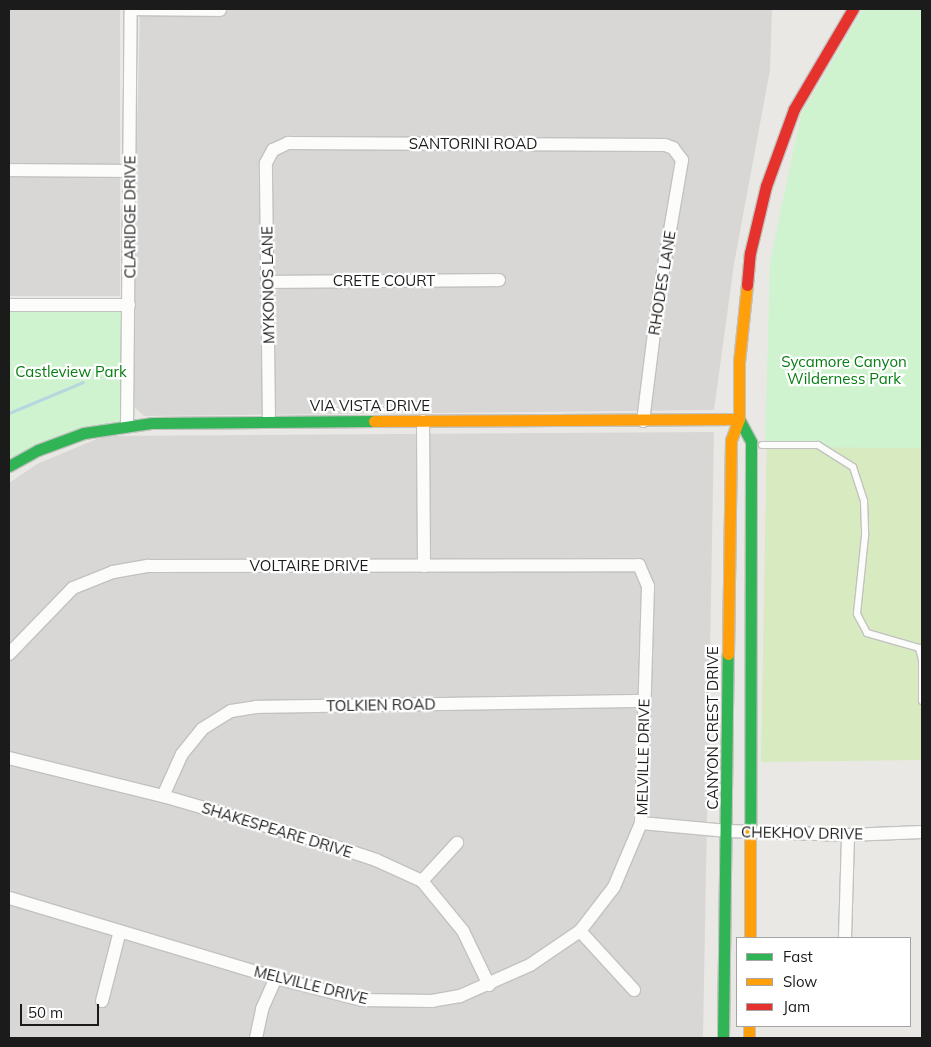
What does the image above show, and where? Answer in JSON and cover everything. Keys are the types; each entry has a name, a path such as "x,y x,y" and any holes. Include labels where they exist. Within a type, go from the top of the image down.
{"main road":[{"name":"CANYON CREST DRIVE","path":"723,1038 728,830 731,440 739,419 739,362 750,253 766,186 794,109 853,9"},
{"name":"CANYON CREST DRIVE","path":"739,419 751,442 750,937"},
{"name":"VIA VISTA DRIVE","path":"9,466 38,450 84,434 127,426 269,422 739,419"}],"street":[{"path":"131,9 220,10"},
{"name":"CLARIDGE DRIVE","path":"127,426 131,9"},
{"name":"SANTORINI ROAD","path":"274,150 288,143 665,145 673,148"},
{"name":"RHODES LANE","path":"643,421 658,301 682,160 673,148"},
{"name":"MYKONOS LANE","path":"269,422 269,282 266,163 274,150"},
{"path":"9,170 130,171"},
{"name":"CRETE COURT","path":"269,282 499,280"},
{"path":"9,305 129,305"},
{"path":"424,421 424,566"},
{"name":"VOLTAIRE DRIVE","path":"9,654 72,588 113,572 148,566 639,564"},
{"name":"MELVILLE DRIVE","path":"9,898 276,978 362,1000 400,1002 460,996 489,985 530,965 580,931 614,887 641,823 648,586 639,564"},
{"name":"TOLKIEN ROAD","path":"163,796 182,754 202,729 231,710 256,707 644,701"},
{"name":"SHAKESPEARE DRIVE","path":"9,758 163,796 333,846 422,881 463,931 489,985"},
{"name":"CHEKHOV DRIVE","path":"641,823 728,830 848,835 922,832"},
{"path":"845,937 848,835"},
{"path":"422,881 457,843"},
{"path":"102,1001 120,931"},
{"path":"580,931 634,990"},
{"path":"256,1038 262,1009 276,978"}],"lane":[{"path":"762,445 818,445 853,467 864,501 865,536 857,614 866,633 919,648 922,660 922,701"}],"shaded area":[{"path":"9,9 120,9 120,296 9,296"},
{"path":"140,9 772,9 770,70 734,264 714,410 144,416 135,408 133,303"},
{"path":"714,432 703,1038 9,1038 9,483 37,464 104,436"}],"green space":[{"path":"863,9 922,9 922,760 761,762 770,262"},
{"name":"Sycamore Canyon Wilderness Park","path":"863,9 922,9 922,448 765,447 770,262 801,114"},
{"name":"Castleview Park","path":"9,303 133,303 135,424 9,465"}],"waterway":[{"path":"9,413 83,382"}],"traffic: fast":[{"path":"739,419 751,442 750,832"},
{"path":"9,466 38,450 84,433 152,423 374,421"},
{"path":"723,1038 728,654"}],"traffic: slow":[{"path":"728,654 731,440 739,419 739,362 747,285"},
{"path":"374,421 739,419"},
{"path":"750,832 750,937"},
{"path":"749,1027 749,1038"}],"traffic: jam":[{"path":"747,285 750,253 766,186 794,109 853,9"}]}
